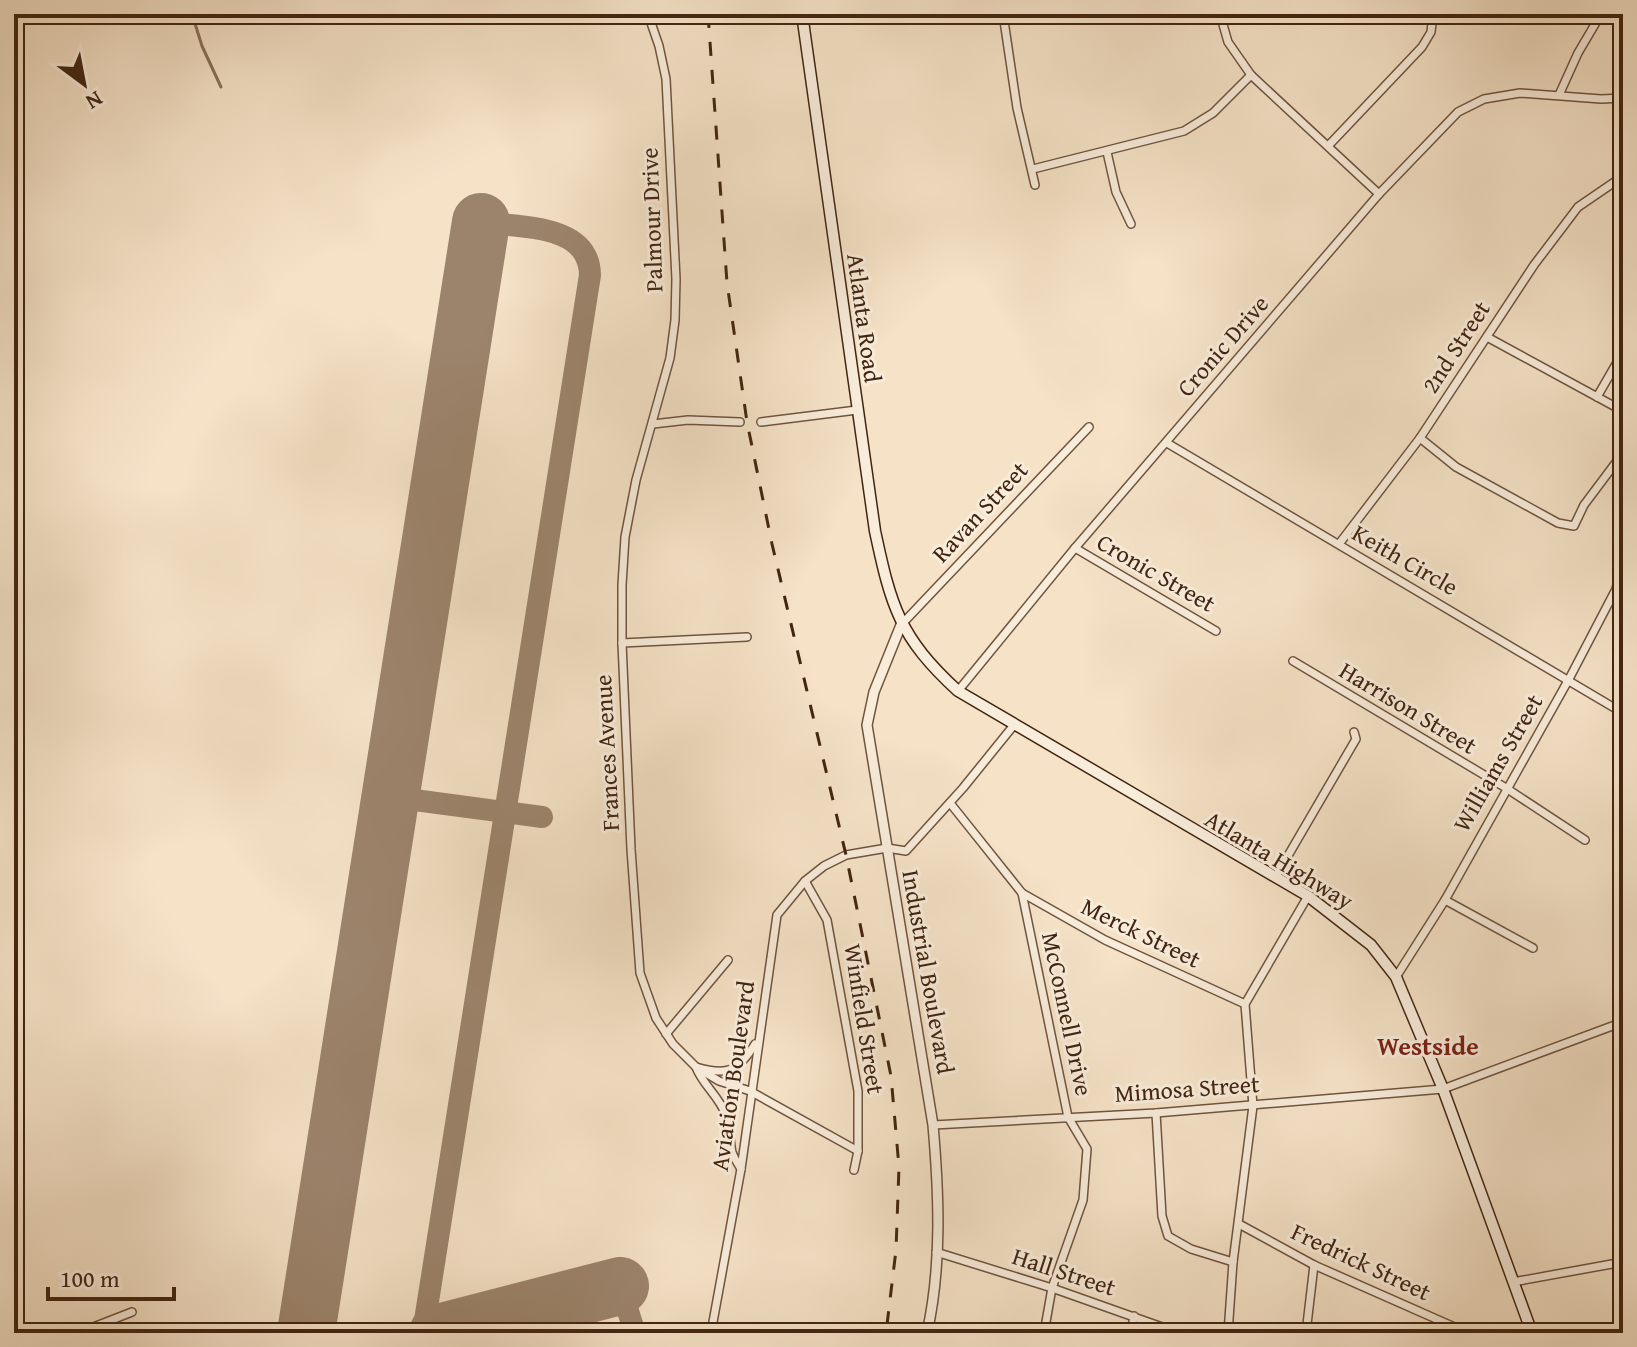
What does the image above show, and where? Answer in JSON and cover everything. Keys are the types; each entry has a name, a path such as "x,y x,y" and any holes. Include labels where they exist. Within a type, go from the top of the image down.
{"main road":[{"name":"Atlanta Road","path":"802,14 875,531 888,592 901,625"},
{"name":"Atlanta Highway","path":"901,625 938,673 958,691 1308,896 1371,945 1396,977 1443,1089 1532,1333"}],"street":[{"name":"Palmour Drive","path":"648,14 666,79 676,279 670,358 653,424"},
{"path":"1003,14 1017,108 1035,185"},
{"path":"1220,14 1228,42 1251,75 1379,194"},
{"path":"1329,145 1422,47 1431,32 1433,14"},
{"path":"1559,95 1578,53 1601,14"},
{"path":"1033,169 1107,152 1192,127 1213,113 1251,75"},
{"name":"Cronic Drive","path":"958,691 1075,548 1379,194 1458,112 1484,99 1520,93 1623,98"},
{"path":"1107,152 1116,192 1131,224"},
{"name":"2nd Street","path":"1339,544 1420,438 1534,265 1578,207 1619,184"},
{"path":"1487,337 1623,411"},
{"path":"1597,397 1623,352"},
{"path":"761,422 857,410"},
{"path":"653,424 688,420 740,422"},
{"name":"Frances Avenue","path":"653,424 636,480 625,537 622,643 638,963 644,990 666,1034 696,1067 719,1081 750,1091 858,1151"},
{"name":"Ravan Street","path":"901,625 1089,427"},
{"path":"1420,438 1456,467 1558,523 1574,526 1584,505 1623,453"},
{"name":"Keith Circle","path":"1167,443 1623,713"},
{"name":"Cronic Street","path":"1075,548 1216,631"},
{"name":"Williams Street","path":"1396,977 1445,900 1619,591 1623,562"},
{"name":"Industrial Boulevard","path":"901,625 874,692 867,725 933,1125 939,1191 927,1333"},
{"path":"622,643 747,637"},
{"name":"Harrison Street","path":"1293,661 1506,788 1585,840"},
{"path":"887,848 906,851 1014,725"},
{"path":"1275,878 1356,739 1354,732"},
{"name":"McConnell Drive","path":"950,803 1022,893 1068,1117 1087,1149 1083,1200 1052,1288 1044,1333"},
{"name":"Aviation Boulevard","path":"711,1333 741,1169 777,915 805,881 824,866 846,855 887,848"},
{"name":"Winfield Street","path":"805,881 827,920 858,1091 858,1151 854,1170"},
{"name":"Merck Street","path":"1022,893 1105,940 1245,1004"},
{"path":"1228,1333 1233,1262 1253,1106 1245,1004 1308,896"},
{"path":"1445,900 1533,948"},
{"path":"666,1034 728,960"},
{"name":"Mimosa Street","path":"933,1125 1156,1113 1443,1089 1623,1022"},
{"path":"696,1067 721,1072 731,1070 742,1064 758,1039"},
{"name":"Frances Avenue","path":"696,1067 699,1076 726,1113 732,1153 741,1169"},
{"path":"1156,1113 1162,1216 1168,1236 1191,1249 1233,1262"},
{"name":"Fredrick Street","path":"1239,1224 1314,1265 1468,1333"},
{"name":"Hall Street","path":"936,1252 1052,1288 1179,1333"},
{"path":"1513,1282 1623,1262"},
{"path":"1306,1333 1314,1265"},
{"path":"78,1333 132,1312"},
{"path":"1131,1333 1134,1316"}],"waterway":[{"path":"192,14 202,46 221,87"}],"taxiway":[{"path":"423,1333 590,275 587,258 578,246 565,237 550,231 481,222"},
{"path":"392,797 542,817"},
{"path":"620,1286 635,1333"}],"runway":[{"path":"306,1333 481,222"},
{"path":"438,1333 620,1286"}],"railway":[{"path":"708,14 727,283 747,422 772,544 846,855 891,1076 899,1167 896,1250 886,1333"}],"district":[{"name":"Westside","path":"1428,1046"}]}
